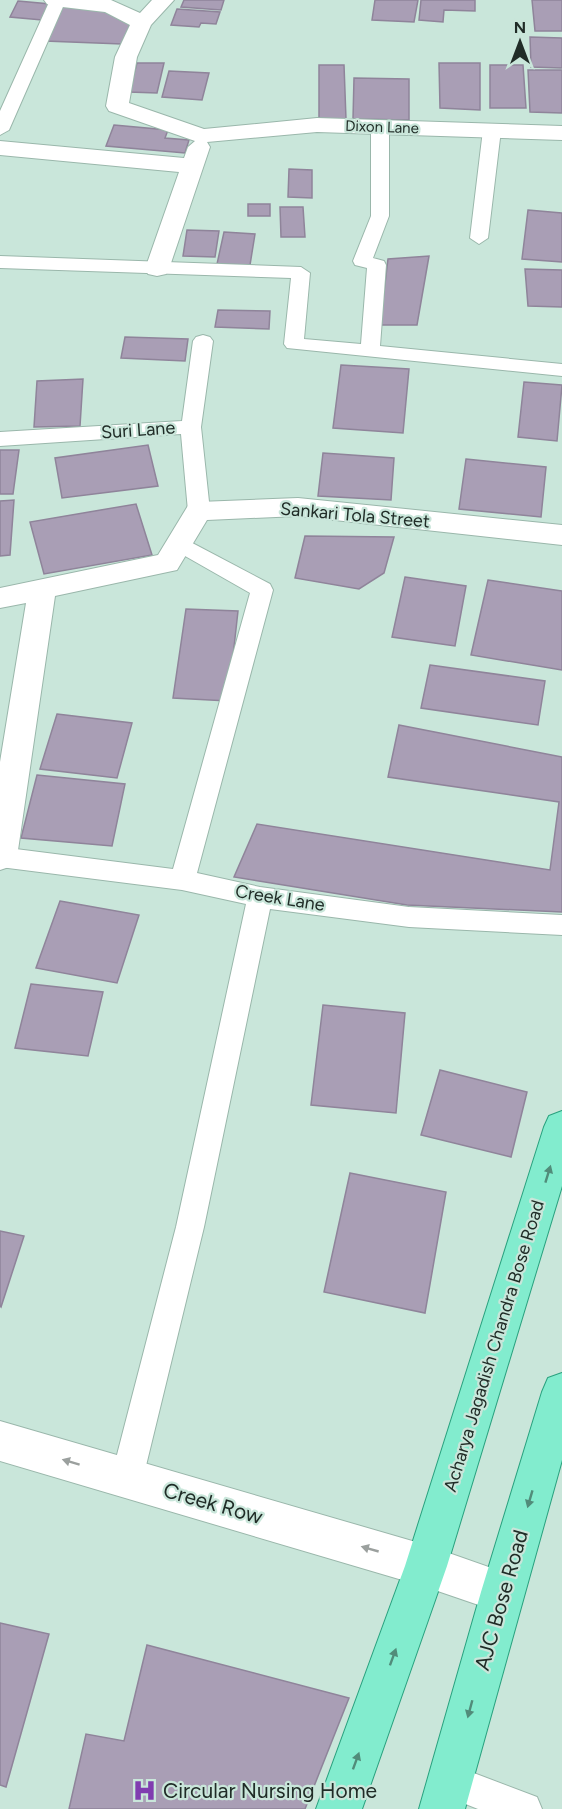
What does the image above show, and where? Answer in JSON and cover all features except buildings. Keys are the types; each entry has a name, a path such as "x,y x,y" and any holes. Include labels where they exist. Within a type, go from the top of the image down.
{"main road":[{"name":"Acharya Jagadish Chandra Bose Road","path":"339,1809 426,1566 562,1127"},
{"name":"AJC Bose Road","path":"446,1795 502,1592 562,1392"}],"street":[{"path":"56,0 110,6 142,23"},
{"path":"157,269 202,136 117,106 126,57 142,23 164,0"},
{"name":"Dixon Lane","path":"202,136 317,125 562,133"},
{"path":"0,148 193,166"},
{"name":"Sankari Tola Street","path":"199,511 298,507 562,535"},
{"path":"0,598 167,563 199,511"},
{"path":"1,857 42,590"},
{"name":"Creek Row","path":"0,1441 426,1566"},
{"path":"426,1566 502,1592"}],"lane":[{"path":"0,130 56,0"},
{"path":"370,351 377,265 362,261 380,216 380,127"},
{"path":"479,238 492,130"},
{"path":"0,262 301,273 294,344 562,370"},
{"path":"191,427 203,341"},
{"name":"Suri Lane","path":"0,439 191,427 199,511"},
{"path":"179,543 262,590 182,880"},
{"name":"Creek Lane","path":"1,857 182,880 260,897 409,917 562,926"},
{"path":"127,1478 190,1227 260,897"},
{"path":"446,1795 525,1809"}],"place":[{"name":"Circular Nursing Home","path":"145,1790"}]}
